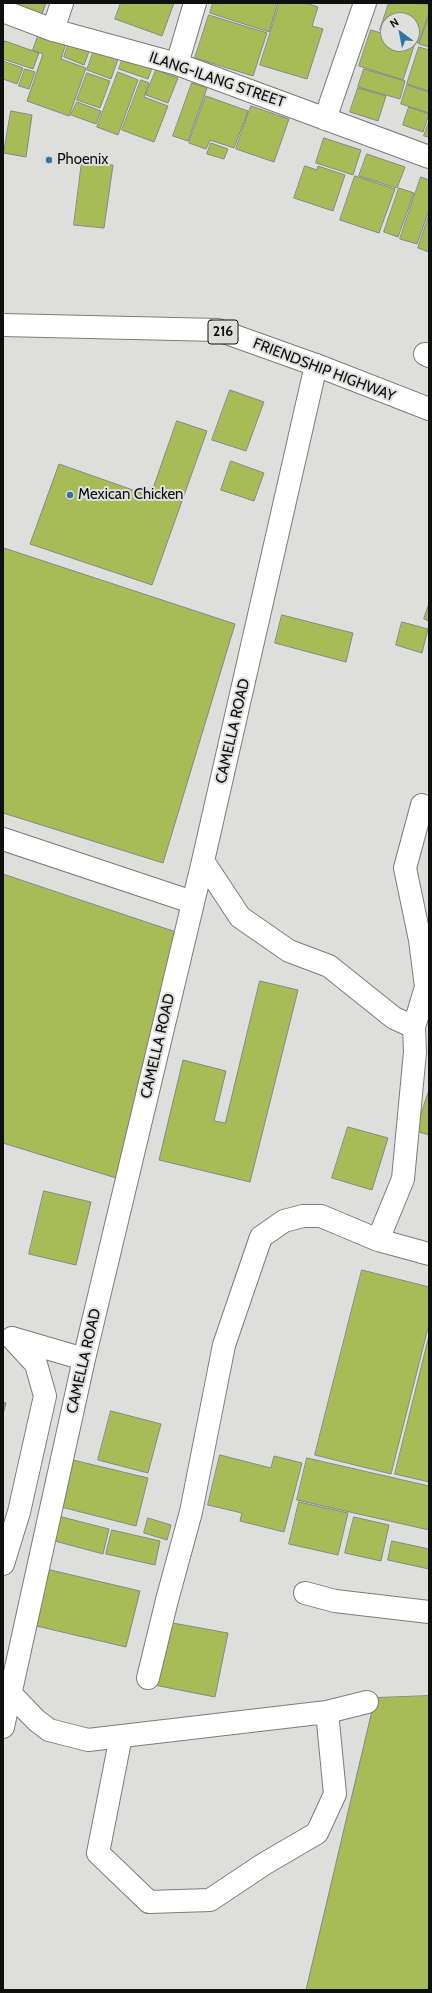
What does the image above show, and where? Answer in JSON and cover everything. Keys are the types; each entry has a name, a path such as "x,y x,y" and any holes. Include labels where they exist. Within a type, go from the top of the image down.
{"street":[{"path":"53,30 62,3"},
{"path":"177,64 195,3"},
{"path":"325,119 365,3"},
{"name":"ILANG-ILANG STREET","path":"3,11 53,30 177,64 429,157"},
{"name":"FRIENDSHIP HIGHWAY","path":"3,325 218,330 316,365 429,410"},
{"name":"CAMELLA ROAD","path":"3,1727 84,1359 203,861 316,365"},
{"path":"378,1240 403,1179 415,1052 414,1027 426,987 420,940 405,868 422,805"},
{"path":"3,839 192,902"},
{"path":"203,861 240,917 289,950 329,966 394,1018 414,1027"},
{"path":"148,1678 191,1512 224,1345 253,1263 260,1237 284,1222 304,1216 321,1216 378,1240 429,1254"},
{"path":"8,1336 84,1359"},
{"path":"3,1564 19,1512 45,1396 36,1364 8,1336"},
{"path":"305,1593 335,1602 429,1612"},
{"path":"11,1694 36,1720 49,1730 88,1740 327,1712 367,1702"},
{"path":"121,1736 98,1853 149,1902 210,1900 264,1864 317,1833 335,1794 327,1712"}],"building":[{"path":"3,3 46,3 39,22"},
{"path":"121,3 174,3 162,36 115,19"},
{"path":"213,3 278,3 269,32 210,13"},
{"path":"280,3 306,3 318,7 312,26 323,29 307,79 260,65"},
{"path":"389,3 429,4 429,12 420,40 420,12 386,12"},
{"path":"209,15 267,33 253,76 195,58"},
{"path":"429,16 429,47 420,44"},
{"path":"371,30 380,33 380,52 412,52 403,80 359,66"},
{"path":"40,31 67,40 61,59 86,68 69,116 27,101 43,54 33,50"},
{"path":"5,41 39,53 33,69 3,59 3,47"},
{"path":"69,42 90,49 84,65 64,57"},
{"path":"420,47 429,50 429,91 407,84 417,52 420,52"},
{"path":"94,50 118,59 111,79 87,70"},
{"path":"124,55 153,65 148,79 119,69"},
{"path":"3,61 23,68 17,84 3,79"},
{"path":"25,69 35,72 29,89 19,86"},
{"path":"364,69 405,81 400,99 358,87"},
{"path":"156,70 178,78 168,103 146,95"},
{"path":"118,72 138,80 118,135 97,127"},
{"path":"87,73 110,81 100,108 77,100"},
{"path":"141,80 149,83 144,97 168,106 154,142 122,130"},
{"path":"192,83 207,88 188,141 173,136"},
{"path":"407,85 429,92 429,113 401,104"},
{"path":"358,88 386,96 378,121 350,112"},
{"path":"206,96 248,111 234,148 210,140 206,149 189,143"},
{"path":"77,102 101,111 96,124 71,115"},
{"path":"251,106 289,119 274,162 236,149"},
{"path":"409,107 429,114 423,132 403,125"},
{"path":"11,111 32,115 26,157 4,153"},
{"path":"429,121 429,137 424,136"},
{"path":"324,138 361,150 353,175 316,163"},
{"path":"211,143 228,149 224,159 207,154"},
{"path":"367,154 405,167 397,188 359,176"},
{"path":"82,161 113,165 104,228 74,225"},
{"path":"305,166 317,170 318,166 345,175 333,211 294,198"},
{"path":"355,176 395,189 379,233 340,220"},
{"path":"421,177 429,180 429,210 417,244 400,239"},
{"path":"399,188 414,193 398,237 384,232"},
{"path":"429,215 429,252 418,248"},
{"path":"230,390 264,402 246,451 212,440"},
{"path":"177,421 207,431 152,585 30,544 59,464 150,496"},
{"path":"231,461 264,473 254,501 221,490"},
{"path":"4,548 235,624 163,863 3,813"},
{"path":"429,604 429,621 424,619"},
{"path":"282,615 353,633 346,662 275,643"},
{"path":"402,622 428,629 422,653 396,645"},
{"path":"3,874 176,932 116,1178 3,1143"},
{"path":"260,981 298,990 250,1182 159,1160 183,1060 226,1071 214,1121 225,1123"},
{"path":"429,1090 429,1135 416,1131"},
{"path":"348,1127 388,1138 372,1190 332,1178"},
{"path":"44,1191 91,1202 76,1265 29,1254"},
{"path":"362,1270 429,1287 429,1324 391,1474 315,1455"},
{"path":"429,1336 429,1482 395,1474"},
{"path":"3,1402 6,1403 3,1414"},
{"path":"111,1411 161,1424 148,1473 98,1460"},
{"path":"220,1455 271,1468 274,1456 302,1463 284,1532 240,1521 242,1513 208,1505"},
{"path":"307,1458 429,1486 429,1530 297,1500"},
{"path":"73,1460 148,1478 136,1526 61,1507"},
{"path":"299,1502 348,1513 338,1555 289,1544"},
{"path":"58,1516 109,1529 103,1554 51,1540"},
{"path":"354,1517 389,1525 381,1561 345,1553"},
{"path":"148,1518 171,1525 167,1540 144,1533"},
{"path":"112,1530 160,1541 155,1565 106,1554"},
{"path":"392,1541 429,1549 429,1569 388,1560"},
{"path":"42,1568 140,1591 126,1647 28,1624"},
{"path":"167,1622 228,1633 215,1697 154,1685"},
{"path":"429,1696 429,1990 306,1990 375,1698"}],"place":[{"name":"Phoenix","path":"49,160"},
{"name":"Mexican Chicken","path":"70,495"}]}
